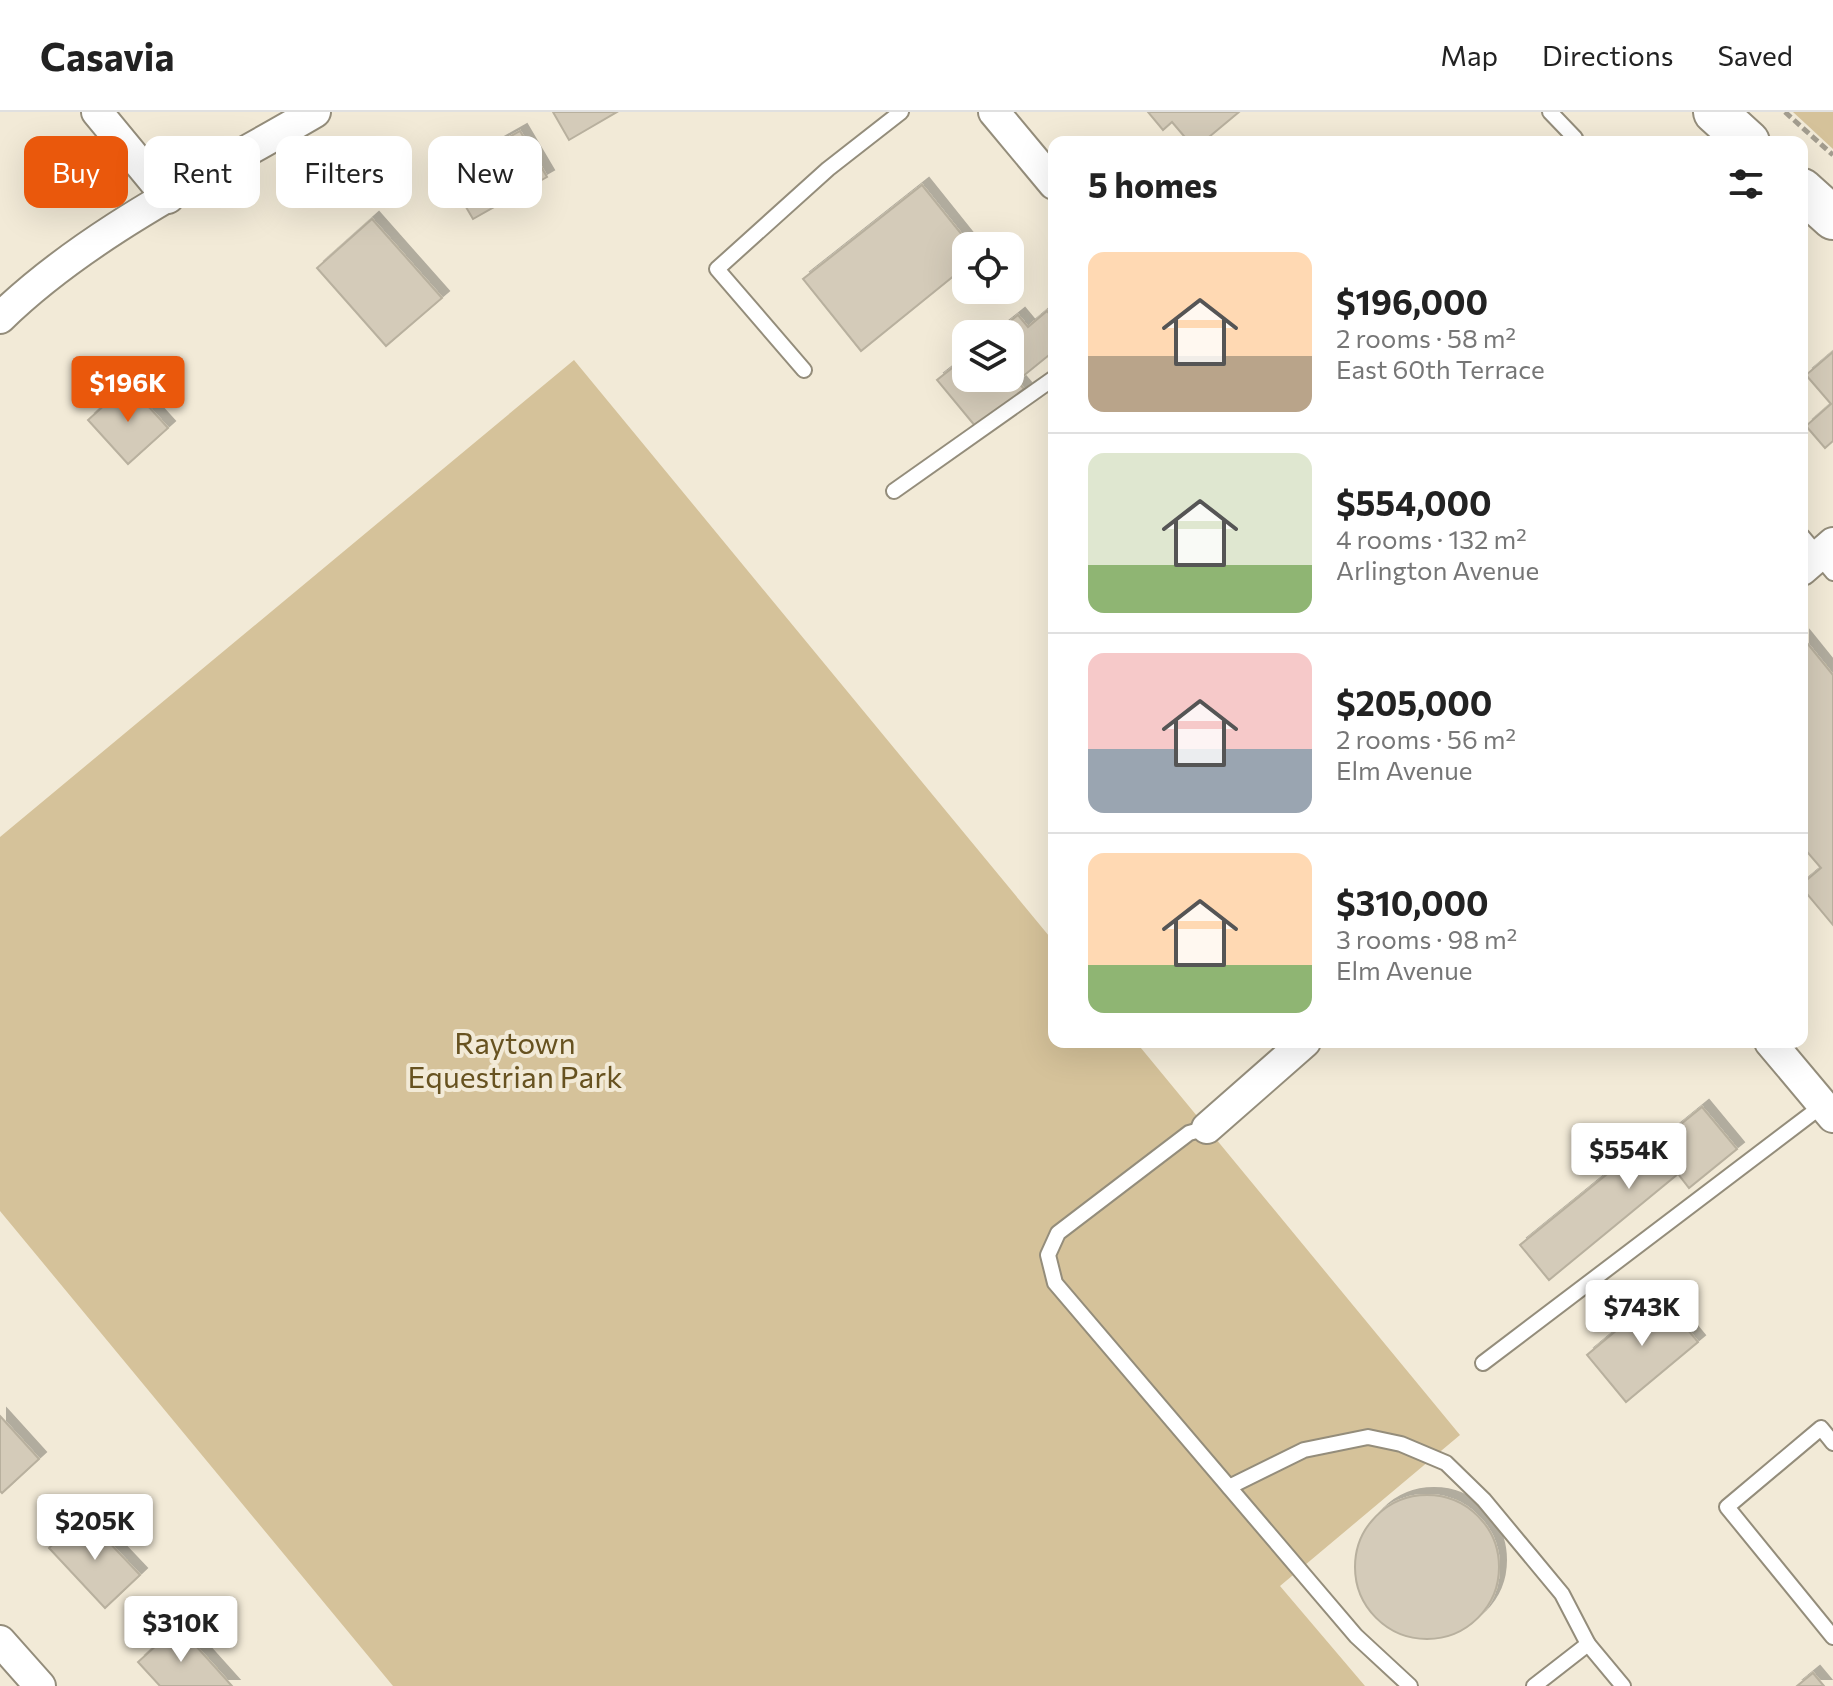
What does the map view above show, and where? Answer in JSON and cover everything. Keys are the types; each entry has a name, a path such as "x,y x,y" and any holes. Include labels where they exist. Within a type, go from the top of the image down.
{"main road":[{"path":"1715,112 1741,136"},
{"path":"1808,195 1833,218"}],"street":[{"path":"97,112 144,169"},
{"path":"260,144 315,112"},
{"path":"994,112 1048,177"},
{"path":"0,318 21,297 94,243 152,208"},
{"path":"1207,1128 1298,1048"},
{"path":"1775,1048 1828,1111"},
{"path":"0,1641 40,1686"}],"lane":[{"path":"804,370 717,269 828,169 901,112"},
{"path":"1550,112 1573,136"},
{"path":"894,491 1048,382"},
{"path":"1483,1363 1828,1111"},
{"path":"1207,1128 1189,1133 1058,1233 1048,1255 1055,1283 1356,1636 1410,1686"},
{"path":"1833,1443 1821,1428 1727,1507 1833,1637"},
{"path":"1229,1487 1304,1450 1368,1437 1401,1444 1446,1463 1484,1500 1562,1594 1588,1644 1623,1686"},
{"path":"1534,1686 1588,1644"}],"path":[{"path":"1785,112 1833,155"}],"green space":[{"path":"1793,112 1833,112 1833,149"},
{"name":"Raytown Equestrian Park","path":"574,360 1048,935 1048,1048 1141,1048 1460,1435 1280,1586 1365,1686 393,1686 0,1211 0,837"}],"building":[{"path":"553,112 617,112 569,140"},
{"path":"1148,112 1239,112 1210,136 1184,136 1172,122 1163,130"},
{"path":"922,185 960,232 952,232 952,277 861,351 803,279"},
{"path":"467,208 492,208 473,219"},
{"path":"372,219 442,298 386,346 317,268"},
{"path":"1048,312 1048,356 1024,375 1024,322 1028,327"},
{"path":"1833,352 1833,441 1825,448 1808,424 1831,404 1808,377 1808,373"},
{"path":"952,368 952,392 1020,392 976,427 937,380"},
{"path":"128,384 168,428 128,464 88,420"},
{"path":"1808,644 1833,675 1833,925 1808,895 1808,879 1821,868 1808,853"},
{"path":"1702,1107 1737,1149 1689,1188 1678,1174 1549,1280 1520,1245 1638,1149 1643,1155"},
{"path":"1659,1295 1698,1342 1626,1402 1587,1355"},
{"path":"0,1416 39,1459 2,1493 0,1491"},
{"path":"1427,1495 1454,1501 1478,1516 1493,1540 1499,1567 1493,1594 1478,1618 1454,1633 1427,1639 1400,1633 1376,1618 1361,1594 1355,1567 1361,1540 1376,1516 1400,1501"},
{"path":"84,1516 140,1575 105,1608 49,1548"},
{"path":"178,1626 232,1686 160,1686 138,1662"},
{"path":"1813,1673 1824,1686 1797,1686"}]}
